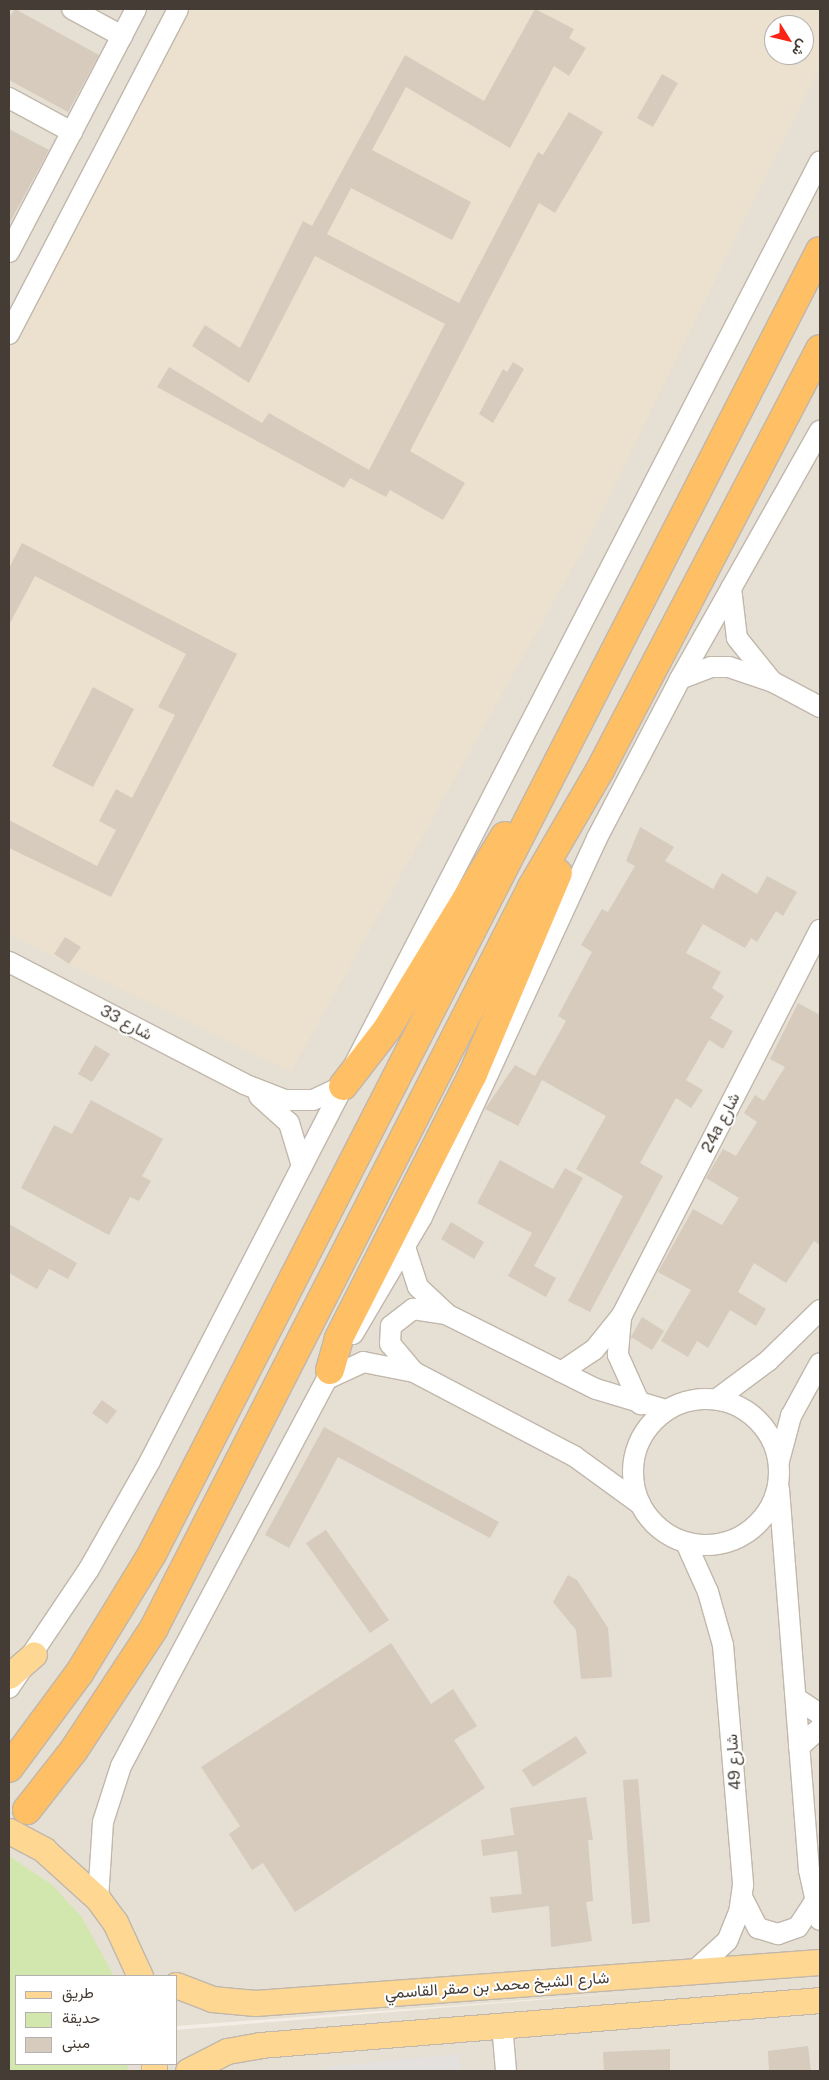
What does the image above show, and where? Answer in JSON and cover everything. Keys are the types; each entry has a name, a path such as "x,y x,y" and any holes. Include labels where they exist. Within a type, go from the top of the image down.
{"highway":[{"path":"9,1768 80,1672 152,1554 320,1222 515,852 567,738 820,251"},
{"path":"27,1810 74,1750 154,1628 532,887 600,770 820,349"},
{"path":"343,1086 387,1028 567,738"},
{"path":"326,1376 339,1338 473,1074 600,770"}],"main road":[{"path":"9,1676 34,1654"},
{"path":"9,1831 44,1850 98,1899 137,1967 157,1975"},
{"name":"شارع الشيخ محمد بن صقر القاسمي","path":"178,1986 212,1998 255,2003 820,1962"},
{"path":"188,2071 244,2047 502,2024 820,2000"}],"street":[{"path":"72,9 122,36"},
{"path":"9,252 15,225 72,132 136,9"},
{"path":"9,334 178,9"},
{"path":"9,98 72,132"},
{"path":"9,1688 34,1654 117,1521 820,161"},
{"path":"98,1899 103,1822 121,1766 326,1376 405,1247 574,885 680,679 820,431"},
{"path":"731,587 737,638 773,682"},
{"path":"680,679 720,666 773,682 820,707"},
{"name":"24a شارع","path":"561,1372 590,1354 622,1315 820,930"},
{"name":"شارع 33","path":"9,962 244,1084 295,1101 313,1100 343,1086"},
{"name":"شارع 33","path":"244,1084 289,1123 302,1166"},
{"path":"405,1247 418,1287 448,1315 561,1372 640,1404 666,1410"},
{"path":"414,1372 390,1344 391,1326 413,1309 448,1315"},
{"path":"717,1399 768,1361 820,1310"},
{"name":"24a شارع","path":"622,1315 618,1355 640,1404"},
{"path":"326,1376 345,1367 363,1362 414,1372 574,1456 640,1504 656,1526 686,1543 724,1542 742,1535 769,1508 791,1416 820,1363"},
{"path":"640,1504 633,1479 634,1459 647,1429 666,1410 691,1400 717,1399 753,1416 767,1431 779,1470 799,1747 817,1911 798,1927 778,1934 758,1928 742,1897"},
{"name":"شارع 49","path":"686,1543 708,1592 726,1663 742,1897 727,1941 694,1971"},
{"path":"796,1698 820,1714"},
{"path":"799,1747 820,1728"},
{"path":"502,2024 506,2071"}],"shaded area":[{"path":"9,9 820,9 820,2071 9,2071 15,2065 178,2065 178,2030 646,1991 178,2026 178,1975 15,1975 9,2042"},
{"path":"165,9 820,9 820,66 586,544 291,1072 9,935 9,323"},
{"path":"460,2054 461,2070 476,2071 319,2071 332,2066"}],"green space":[{"path":"9,1856 51,1884 81,1916 113,1975 15,1975 15,2065 128,2065 127,2071 9,2071"}],"building":[{"path":"15,9 99,55 68,112 9,80 9,17"},
{"path":"535,9 574,29 569,38 586,48 569,76 554,66 510,148 406,87 372,150 471,202 452,240 351,188 327,234 459,303 538,152 543,155 569,112 603,132 555,213 539,203 410,451 465,483 443,520 390,490 386,497 350,478 344,488 157,387 169,367 262,423 269,413 369,470 445,324 315,256 249,383 192,346 205,325 240,348 303,221 312,226 405,55 484,101"},
{"path":"662,74 678,83 653,127 637,118"},
{"path":"9,129 49,150 9,224"},
{"path":"513,362 524,369 493,423 479,414 503,369 507,372"},
{"path":"22,543 237,654 111,897 9,848 9,820 97,866 116,830 99,821 116,789 132,798 175,715 158,707 186,654 35,576 9,625 9,568"},
{"path":"93,687 134,709 93,787 52,766"},
{"path":"640,827 674,847 665,861 713,889 722,873 757,894 767,876 797,892 783,916 776,911 757,942 751,938 745,948 703,924 686,953 721,972 712,988 724,996 710,1018 733,1031 723,1049 709,1040 686,1080 703,1090 691,1108 676,1098 640,1163 663,1176 590,1312 568,1301 623,1196 576,1169 606,1116 542,1080 518,1126 485,1109 515,1065 535,1076 566,1021 558,1016 592,952 581,945 602,909 608,912 635,866 626,861"},
{"path":"65,937 81,947 69,964 54,954"},
{"path":"798,1003 820,1015 820,1245 814,1241 786,1283 754,1263 738,1292 766,1309 756,1326 730,1310 708,1348 697,1341 688,1357 661,1341 691,1290 658,1272 693,1209 722,1225 739,1198 706,1178 723,1149 736,1156 757,1122 744,1113 755,1095 764,1101 785,1067 770,1059"},
{"path":"95,1045 110,1054 92,1082 78,1074"},
{"path":"91,1100 163,1139 142,1176 151,1181 139,1201 130,1197 109,1235 21,1188 54,1125 72,1134"},
{"path":"500,1160 553,1189 565,1168 583,1178 534,1266 556,1278 546,1297 508,1276 532,1233 477,1203"},
{"path":"451,1222 484,1242 474,1259 441,1239"},
{"path":"9,1224 77,1263 68,1279 49,1269 37,1289 9,1273"},
{"path":"642,1317 664,1331 652,1350 631,1337"},
{"path":"102,1400 117,1411 107,1424 92,1413"},
{"path":"324,1427 499,1522 490,1538 338,1457 289,1548 265,1535"},
{"path":"326,1530 389,1620 370,1633 306,1543"},
{"path":"568,1575 577,1580 608,1628 612,1677 581,1679 576,1630 553,1602"},
{"path":"391,1643 431,1704 453,1689 477,1726 454,1740 485,1788 295,1912 263,1863 252,1870 229,1834 240,1826 201,1767"},
{"path":"576,1736 587,1753 533,1787 522,1770"},
{"path":"638,1779 650,1922 632,1924 623,1780"},
{"path":"586,1797 593,1840 588,1840 593,1901 586,1902 592,1941 551,1947 549,1906 492,1913 490,1897 522,1894 517,1851 483,1856 481,1840 514,1835 510,1808"},
{"path":"808,2046 811,2071 769,2071 768,2051"},
{"path":"670,2049 670,2071 604,2071 603,2052"}]}
